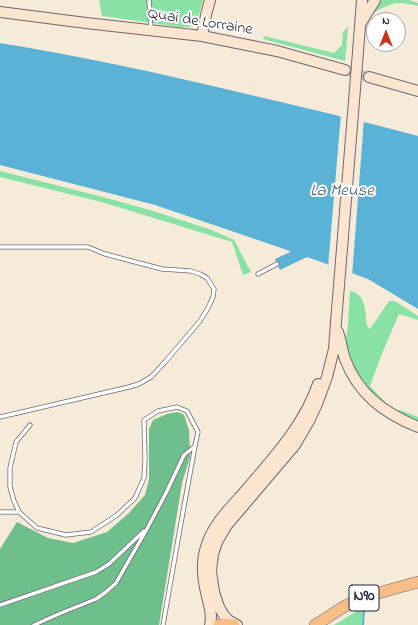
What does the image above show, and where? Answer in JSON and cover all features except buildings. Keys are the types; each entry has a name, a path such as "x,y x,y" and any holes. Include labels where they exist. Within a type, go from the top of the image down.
{"main road":[{"path":"202,36 210,0"},
{"path":"359,0 361,11"},
{"path":"235,625 223,614 214,592 212,570 213,554 217,542 227,525 295,444 309,421 327,377 334,349 362,0"},
{"path":"360,23 375,0"},
{"name":"Quai de Lorraine","path":"0,12 202,36 277,52 345,70"},
{"path":"369,77 418,91"},
{"path":"336,322 345,358 360,388 385,410 418,427"},
{"path":"210,625 212,618 203,573 204,556 212,533 225,514 290,437 306,411 316,388 336,322"},
{"name":"N90","path":"315,625 345,606 362,598 418,582"},
{"path":"219,625 235,625"}],"lane":[{"path":"149,0 151,30"},
{"path":"0,247 88,247 105,254 162,269 191,271 200,274 207,278 214,290 213,297 200,321 165,362 150,377 140,384 0,418"},
{"path":"258,274 277,264"},
{"path":"30,425 16,442 10,468 10,488 14,501 19,512 38,528 66,535 91,532 117,515 136,498 144,478 144,420 158,411 177,407 187,411 198,432 178,534 163,625"},
{"path":"34,625 96,599 116,583 148,527 184,455 195,446"},
{"path":"0,512 19,512"},
{"path":"0,605 96,572 109,564 148,527"}],"green space":[{"path":"99,0 203,0 198,18 190,27 180,27 102,16"},
{"path":"379,0 409,0 418,3 418,6 405,3 396,3 375,12 373,11"},
{"path":"348,27 345,61 263,39 264,36 334,53 342,45 343,32"},
{"path":"0,171 150,210 212,230 234,240 251,272 243,275 232,242 105,203 0,177"},
{"path":"350,291 360,296 364,305 367,326 370,329 389,301 395,301 418,316 418,320 399,314 383,351 370,386 385,402 384,405 365,386 351,362 345,344 348,325"},
{"path":"396,410 400,410 418,417 418,423 394,413"},
{"path":"178,412 184,415 189,430 190,457 182,483 159,625 0,625 0,549 17,522 48,538 73,543 107,532 129,513 145,495 149,479 149,429 153,420 167,414"},
{"path":"362,608 364,612 363,625 334,625"}],"water":[{"name":"La Meuse","path":"0,43 90,59 179,78 418,136 418,309 368,279 307,257 280,270 275,259 290,251 155,205 0,165"}],"pier":[{"path":"341,114 364,119 352,276 328,267"}],"waterway":[{"path":"363,625 364,612"}],"tunnel":[{"path":"345,70 369,77"}]}
